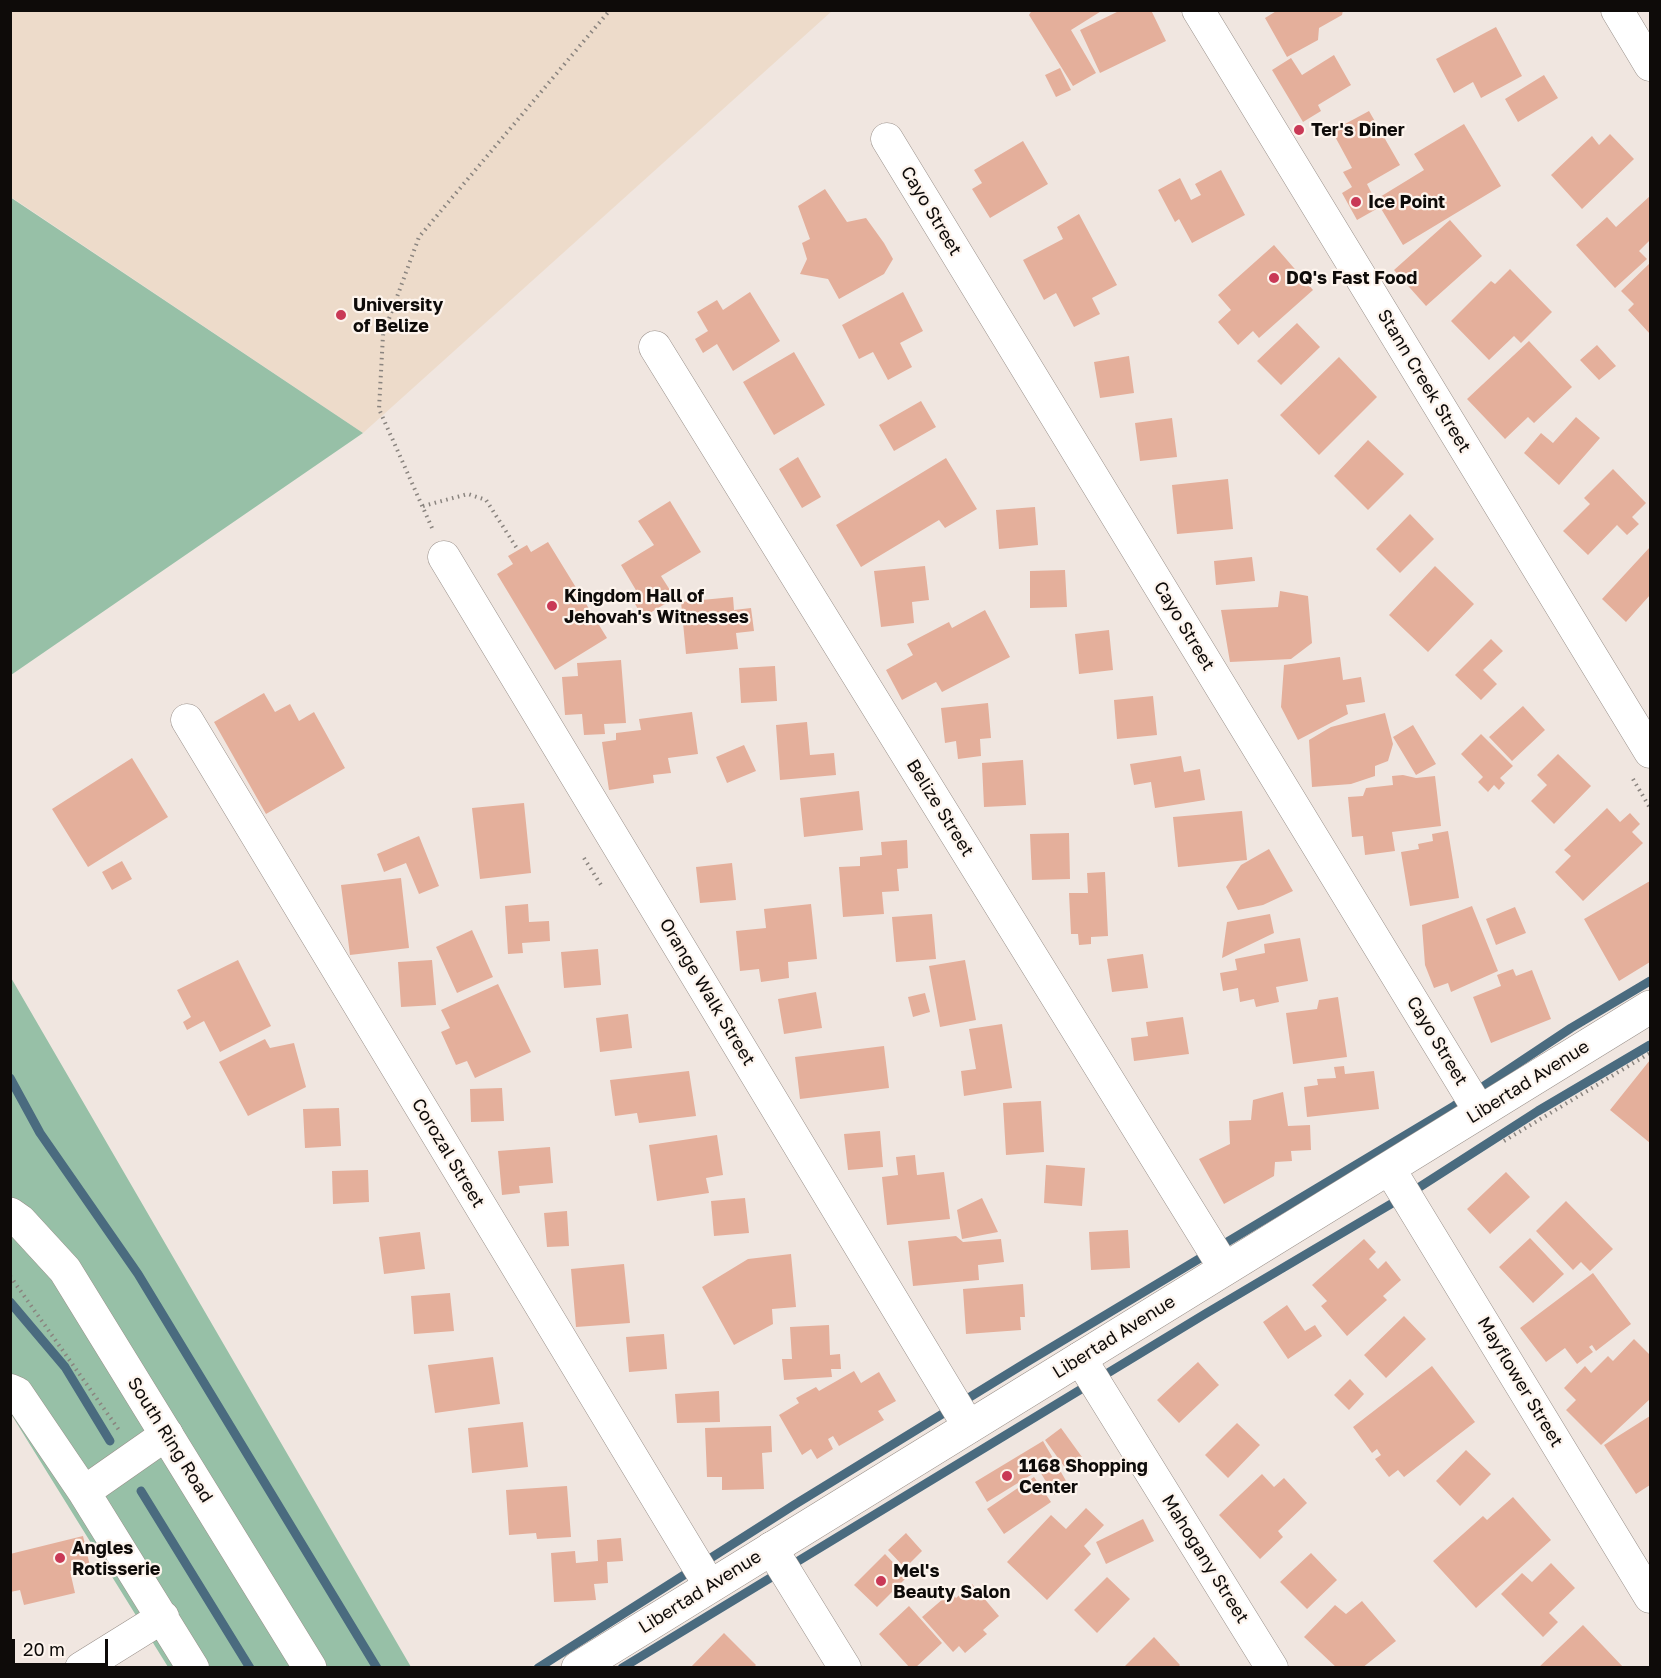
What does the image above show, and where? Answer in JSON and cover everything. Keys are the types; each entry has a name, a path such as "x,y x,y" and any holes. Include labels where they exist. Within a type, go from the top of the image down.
{"street":[{"name":"Stann Creek Street","path":"1198,10 1650,752"},
{"path":"1617,10 1650,65"},
{"name":"Cayo Street","path":"887,140 1480,1112"},
{"name":"Belize Street","path":"655,347 1225,1269"},
{"name":"Orange Walk Street","path":"444,557 969,1427"},
{"name":"Corozal Street","path":"187,720 711,1586"},
{"name":"Libertad Avenue","path":"578,1668 1650,1007"},
{"name":"Mayflower Street","path":"1389,1168 1650,1597"},
{"name":"South Ring Road","path":"15,1217 64,1270 310,1668"},
{"name":"Mahogany Street","path":"1080,1358 1272,1668"},
{"path":"10,1390 17,1394 84,1492 193,1668"},
{"path":"84,1492 167,1434"},
{"path":"771,1548 845,1668"},
{"path":"81,1668 163,1617"}],"path":[{"path":"444,557 379,409 383,335 420,237 610,10"},
{"path":"423,507 468,495 486,500 518,550"},
{"path":"1504,1142 1650,1053"}],"shaded area":[{"name":"University of Belize","path":"10,11 832,11 363,433 11,197"}],"green space":[{"path":"10,197 363,433 11,675 10,675"},
{"path":"10,976 411,1667 168,1667 11,1414"}],"building":[{"path":"1032,10 1103,10 1071,30 1096,73 1073,86 1029,15"},
{"path":"1121,10 1151,10 1166,41 1100,73 1080,30"},
{"path":"1278,10 1343,10 1342,15 1319,28 1318,40 1287,57 1265,18"},
{"path":"1496,27 1522,76 1481,98 1473,82 1454,93 1436,59"},
{"path":"1334,55 1351,85 1318,105 1321,111 1303,122 1272,70 1291,58 1302,75"},
{"path":"1060,68 1071,90 1056,97 1045,75"},
{"path":"1544,75 1558,98 1518,122 1505,99"},
{"path":"1369,111 1400,165 1367,184 1375,200 1424,170 1414,154 1464,124 1501,186 1403,245 1380,207 1357,220 1342,193 1352,187 1343,172 1352,168 1332,131"},
{"path":"1610,134 1634,159 1582,209 1551,175 1592,136 1599,145"},
{"path":"1023,141 1048,184 990,218 972,189 982,183 974,170"},
{"path":"1221,170 1245,215 1192,243 1179,219 1175,222 1158,190 1180,178 1191,200 1201,195 1195,184"},
{"path":"825,189 847,222 866,218 893,259 884,274 839,299 828,279 800,274 807,259 802,243 810,239 798,206"},
{"path":"1650,196 1650,240 1639,251 1647,259 1615,288 1576,245 1607,217 1616,227"},
{"path":"1079,214 1117,285 1092,298 1100,314 1074,327 1056,293 1044,300 1023,260 1063,239 1057,227"},
{"path":"1450,220 1482,256 1426,306 1394,270"},
{"path":"1274,245 1313,290 1259,338 1253,331 1238,345 1218,322 1231,310 1218,295"},
{"path":"1650,263 1650,334 1628,310 1634,304 1621,291"},
{"path":"1510,269 1552,312 1521,343 1514,336 1489,360 1451,321 1491,281 1495,284"},
{"path":"750,292 780,341 733,371 717,344 703,353 695,339 708,331 697,312 717,300 723,310"},
{"path":"903,292 923,331 900,343 912,367 888,380 873,352 859,359 842,325"},
{"path":"1297,323 1320,347 1281,385 1257,361"},
{"path":"1529,341 1572,387 1534,423 1528,417 1505,439 1467,399"},
{"path":"1597,345 1616,366 1599,380 1580,360"},
{"path":"794,352 825,405 774,435 743,382"},
{"path":"1129,356 1134,393 1100,398 1094,362"},
{"path":"1339,357 1377,397 1319,455 1280,415"},
{"path":"921,401 936,427 894,451 879,425"},
{"path":"1576,417 1600,438 1559,485 1524,453 1541,433 1553,443"},
{"path":"1172,418 1177,457 1140,461 1135,423"},
{"path":"1368,440 1404,474 1368,510 1334,476"},
{"path":"798,457 821,497 802,508 779,469"},
{"path":"946,458 977,509 945,528 939,520 861,567 836,525"},
{"path":"1613,469 1646,503 1632,517 1639,524 1627,535 1617,525 1588,555 1563,531 1590,504 1584,498"},
{"path":"1228,479 1233,529 1177,534 1172,485"},
{"path":"670,501 701,552 661,576 675,598 643,617 630,596 637,592 621,565 654,545 638,521"},
{"path":"1035,507 1038,545 999,549 996,510"},
{"path":"1410,514 1434,539 1400,573 1376,549"},
{"name":"Kingdom Hall of Jehovah's Witnesses","path":"548,542 607,638 555,670 497,574 513,564 508,556 527,545 531,552"},
{"path":"1650,547 1650,595 1626,622 1602,599"},
{"path":"1252,557 1255,581 1216,585 1214,561"},
{"path":"925,566 929,600 912,602 914,623 881,627 874,571"},
{"path":"1435,566 1474,604 1428,652 1389,615"},
{"path":"1065,570 1067,607 1030,608 1030,571"},
{"path":"1280,591 1308,596 1312,643 1291,659 1230,662 1221,610 1278,607"},
{"path":"733,597 734,610 751,608 754,631 736,633 738,649 686,654 681,602"},
{"path":"985,610 1010,657 942,692 936,682 902,700 886,670 913,655 907,644 949,622 952,628"},
{"path":"1109,630 1113,670 1079,674 1075,634"},
{"path":"1491,639 1503,651 1483,670 1497,684 1481,700 1455,675"},
{"path":"1340,657 1343,680 1361,677 1365,702 1346,705 1348,714 1298,740 1281,707 1284,665"},
{"path":"621,660 626,723 604,724 605,734 584,735 582,714 565,715 562,677 578,676 577,663"},
{"path":"775,666 777,701 741,703 739,668"},
{"path":"264,693 275,712 290,704 299,721 314,712 345,768 266,814 214,722"},
{"path":"1153,696 1157,735 1117,739 1114,700"},
{"path":"988,703 991,738 980,739 981,756 958,759 956,741 945,743 941,708"},
{"path":"1523,706 1545,730 1512,761 1489,737"},
{"path":"692,712 698,754 668,758 671,773 653,775 654,783 609,790 602,742 616,740 616,733 641,730 639,719"},
{"path":"1385,713 1393,744 1388,761 1375,766 1375,776 1351,784 1312,787 1309,740 1331,727"},
{"path":"807,722 810,755 834,753 836,775 780,780 776,725"},
{"path":"1413,725 1436,764 1416,775 1393,737"},
{"path":"1481,734 1513,766 1500,778 1505,783 1499,790 1494,785 1488,792 1478,782 1483,777 1461,754"},
{"path":"744,745 756,771 727,783 716,757"},
{"path":"1558,754 1591,786 1554,824 1531,801 1547,785 1537,775"},
{"path":"1181,756 1184,772 1200,769 1205,800 1155,808 1151,782 1134,785 1130,764"},
{"path":"132,758 168,817 88,867 52,809"},
{"path":"1023,760 1026,805 984,807 982,763"},
{"path":"1403,775 1416,778 1435,776 1441,826 1392,832 1395,851 1365,855 1363,836 1352,837 1348,797 1363,796 1366,788 1393,785 1392,776"},
{"path":"859,791 863,830 804,837 800,798"},
{"path":"524,803 531,873 480,879 472,808"},
{"path":"1607,808 1620,822 1630,813 1640,824 1632,832 1643,843 1583,901 1555,872 1571,856 1564,850"},
{"path":"1242,811 1247,860 1178,867 1173,817"},
{"path":"1448,831 1459,898 1410,906 1401,852 1419,849 1418,844 1433,841 1432,834"},
{"path":"1069,833 1070,879 1032,880 1030,834"},
{"path":"419,836 439,886 419,894 406,863 384,872 377,854"},
{"path":"907,840 908,868 897,869 899,891 882,892 884,914 843,917 839,867 860,866 860,857 882,855 881,842"},
{"path":"1269,849 1293,891 1263,905 1238,910 1226,887 1241,865"},
{"path":"122,861 132,879 112,890 102,872"},
{"path":"732,863 736,900 700,903 696,867"},
{"path":"1105,872 1108,936 1091,937 1091,944 1079,945 1078,934 1071,934 1069,893 1088,893 1087,873"},
{"path":"401,878 409,948 350,955 341,885"},
{"path":"1650,881 1650,962 1619,981 1584,919"},
{"path":"528,904 529,922 549,921 550,941 522,943 523,953 508,954 505,906"},
{"path":"811,904 817,959 788,962 789,978 761,982 759,969 740,971 736,931 766,928 764,909"},
{"path":"1472,906 1498,971 1451,992 1448,983 1434,988 1425,965 1422,925"},
{"path":"1515,907 1526,933 1496,945 1486,919"},
{"path":"932,914 936,959 896,962 892,917"},
{"path":"1270,914 1274,933 1222,958 1227,922"},
{"path":"472,930 493,977 457,993 436,947"},
{"path":"1300,938 1308,981 1276,987 1279,1002 1256,1007 1254,999 1240,1002 1238,988 1223,991 1220,973 1237,970 1235,959 1265,953 1264,944"},
{"path":"598,949 601,985 564,988 561,952"},
{"path":"1143,954 1148,988 1112,992 1107,959"},
{"path":"238,960 271,1026 220,1052 204,1021 187,1030 183,1022 191,1017 177,990"},
{"path":"432,960 436,1005 401,1007 398,962"},
{"path":"965,960 976,1020 940,1027 929,966"},
{"path":"1513,969 1516,976 1532,970 1551,1019 1491,1043 1473,997 1501,986 1497,975"},
{"path":"498,984 531,1052 475,1078 467,1061 456,1065 441,1032 450,1028 441,1010"},
{"path":"816,992 822,1028 784,1034 778,999"},
{"path":"925,993 930,1012 913,1017 908,997"},
{"path":"1338,997 1347,1057 1293,1064 1286,1013 1317,1009 1319,1000"},
{"path":"628,1014 632,1048 600,1052 596,1018"},
{"path":"1183,1017 1189,1054 1134,1061 1131,1038 1148,1036 1146,1022"},
{"path":"1002,1024 1012,1088 964,1096 961,1071 976,1069 969,1029"},
{"path":"265,1039 270,1048 294,1043 306,1087 248,1116 219,1062"},
{"path":"884,1046 889,1088 800,1099 795,1057"},
{"path":"1650,1060 1650,1143 1610,1110"},
{"path":"1344,1066 1345,1074 1374,1071 1379,1109 1307,1117 1304,1087 1318,1085 1317,1079 1336,1078 1334,1067"},
{"path":"689,1071 696,1116 639,1123 637,1113 615,1116 610,1080"},
{"path":"502,1088 504,1121 471,1122 470,1089"},
{"path":"1283,1092 1288,1126 1310,1125 1311,1150 1291,1151 1292,1161 1275,1162 1274,1176 1224,1204 1199,1159 1230,1144 1229,1121 1251,1120 1253,1100"},
{"path":"1041,1101 1044,1152 1006,1155 1003,1103"},
{"path":"339,1108 341,1146 305,1148 303,1109"},
{"path":"880,1131 883,1167 848,1170 844,1134"},
{"path":"717,1135 723,1175 706,1178 709,1193 657,1201 649,1145"},
{"path":"550,1147 553,1183 519,1186 520,1193 502,1195 498,1151"},
{"path":"915,1155 917,1175 944,1172 950,1219 887,1225 882,1177 898,1175 896,1157"},
{"path":"1046,1165 1085,1168 1082,1206 1044,1203"},
{"path":"368,1170 369,1202 333,1204 332,1171"},
{"path":"1506,1172 1530,1197 1490,1234 1467,1209"},
{"path":"745,1198 749,1233 714,1236 711,1201"},
{"path":"982,1198 998,1232 962,1239 957,1210"},
{"path":"1566,1201 1613,1249 1590,1271 1581,1262 1573,1270 1536,1231"},
{"path":"567,1211 569,1246 547,1247 544,1213"},
{"path":"1128,1230 1130,1268 1091,1270 1089,1232"},
{"path":"420,1232 425,1269 384,1274 379,1237"},
{"path":"956,1236 963,1242 1001,1239 1004,1262 978,1265 979,1280 913,1286 908,1241"},
{"path":"1530,1238 1564,1274 1533,1303 1499,1267"},
{"path":"1364,1239 1376,1252 1369,1259 1378,1269 1386,1261 1401,1280 1383,1296 1387,1300 1347,1336 1321,1306 1327,1301 1312,1285"},
{"path":"791,1254 796,1307 772,1309 773,1324 734,1345 702,1287 748,1259"},
{"path":"624,1264 630,1323 576,1327 571,1269"},
{"path":"1593,1273 1631,1324 1596,1351 1592,1345 1589,1347 1593,1352 1577,1364 1565,1348 1546,1362 1520,1328"},
{"path":"1023,1284 1025,1317 1020,1317 1021,1330 966,1334 963,1289"},
{"path":"450,1293 454,1331 414,1334 411,1296"},
{"path":"1287,1305 1305,1331 1315,1325 1322,1336 1288,1359 1263,1322"},
{"path":"1404,1316 1426,1339 1386,1378 1364,1355"},
{"path":"829,1325 830,1355 840,1354 841,1369 831,1369 832,1377 784,1380 782,1359 792,1359 790,1327"},
{"path":"664,1334 667,1369 629,1372 626,1337"},
{"path":"1634,1339 1650,1355 1650,1399 1601,1445 1566,1410 1576,1400 1564,1388 1585,1366 1591,1373 1608,1356 1613,1361"},
{"path":"493,1357 500,1404 435,1413 428,1365"},
{"path":"1198,1362 1219,1385 1179,1423 1157,1400"},
{"path":"1432,1366 1475,1422 1404,1477 1398,1470 1389,1477 1375,1459 1381,1455 1377,1449 1372,1453 1353,1427"},
{"path":"854,1371 861,1383 879,1372 896,1401 878,1411 884,1420 839,1446 833,1436 828,1439 833,1449 817,1459 811,1449 802,1455 779,1415 799,1403 796,1398 816,1387 819,1391"},
{"path":"1350,1379 1364,1394 1349,1410 1334,1395"},
{"path":"719,1391 720,1422 677,1423 675,1394"},
{"path":"1650,1416 1650,1485 1636,1494 1604,1445"},
{"path":"523,1422 528,1467 472,1473 468,1428"},
{"path":"1237,1423 1260,1445 1228,1478 1205,1455"},
{"path":"771,1426 772,1452 762,1453 764,1489 722,1490 722,1477 707,1477 705,1428"},
{"path":"1061,1428 1082,1457 1066,1469 1045,1440"},
{"name":"1168 Shopping Center","path":"1043,1441 1069,1486 1054,1495 1039,1470 987,1502 975,1482"},
{"path":"1466,1450 1491,1474 1460,1506 1436,1481"},
{"path":"1262,1474 1274,1487 1284,1478 1307,1503 1278,1531 1283,1537 1260,1559 1219,1515"},
{"path":"1034,1477 1051,1502 1004,1534 987,1509"},
{"path":"567,1486 571,1537 537,1539 536,1533 509,1535 506,1490"},
{"path":"1513,1497 1551,1540 1476,1608 1433,1561 1483,1516 1487,1520"},
{"path":"1086,1508 1104,1525 1084,1546 1091,1554 1047,1600 1007,1562 1051,1515 1066,1529"},
{"path":"1143,1519 1154,1541 1106,1564 1096,1542"},
{"path":"906,1533 922,1551 905,1568 888,1550"},
{"path":"83,1536 90,1566 70,1571 75,1593 24,1605 20,1590 10,1592 10,1554"},
{"path":"621,1538 623,1561 607,1562 608,1583 594,1584 596,1600 554,1602 551,1553 575,1551 576,1563 598,1561 597,1540"},
{"path":"1311,1553 1337,1580 1307,1609 1280,1582"},
{"name":"Mel's Beauty Salon","path":"885,1554 907,1577 877,1607 854,1585"},
{"path":"1551,1563 1575,1588 1549,1613 1558,1622 1543,1637 1501,1594 1522,1573 1532,1582"},
{"path":"1107,1577 1130,1599 1097,1633 1074,1610"},
{"path":"972,1584 999,1616 983,1630 987,1634 965,1653 959,1646 953,1652 922,1617 951,1592 956,1598"},
{"path":"1362,1601 1396,1641 1362,1668 1337,1668 1304,1637 1335,1605 1346,1614"},
{"path":"909,1606 942,1643 915,1668 910,1668 879,1634"},
{"path":"1583,1625 1624,1668 1538,1668"},
{"path":"724,1633 756,1665 753,1668 690,1668"},
{"path":"1154,1637 1180,1665 1177,1668 1123,1668"}],"waterway":[{"path":"538,1668 794,1505 1027,1362 1454,1106 1571,1028 1650,981"},
{"path":"622,1668 1205,1314 1418,1188 1538,1111 1650,1045"},
{"path":"10,1078 40,1133 138,1274 377,1668"},
{"path":"10,1302 65,1367 110,1441"},
{"path":"141,1491 250,1668"}],"place":[{"name":"Ter's Diner","path":"1299,130"},
{"name":"Ice Point","path":"1356,202"},
{"name":"DQ's Fast Food","path":"1274,278"},
{"name":"University of Belize","path":"341,315"},
{"name":"Kingdom Hall of Jehovah's Witnesses","path":"552,606"},
{"name":"1168 Shopping Center","path":"1007,1476"},
{"name":"Angles Rotisserie","path":"60,1558"},
{"name":"Mel's Beauty Salon","path":"881,1581"}]}
